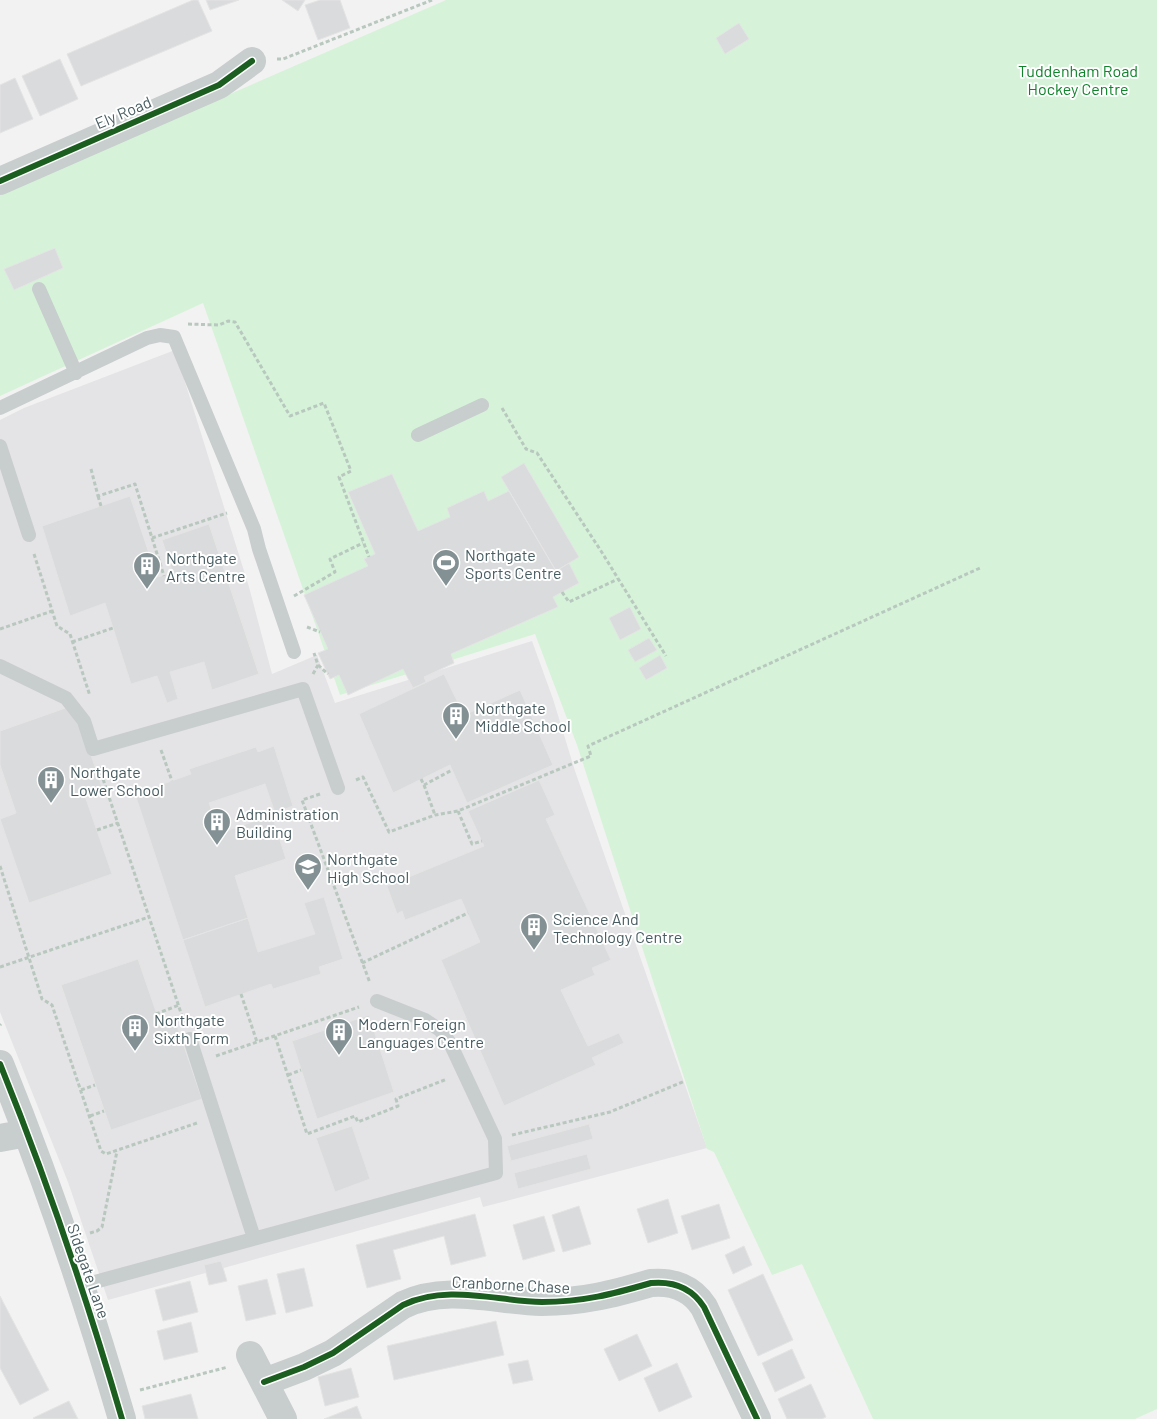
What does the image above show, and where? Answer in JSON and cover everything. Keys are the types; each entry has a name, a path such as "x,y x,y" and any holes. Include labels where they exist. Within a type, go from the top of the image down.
{"street":[{"name":"Ely Road","path":"0,181 219,86 264,60"},
{"name":"Sidegate Lane","path":"3,1081 28,1133 80,1286 122,1419"},
{"path":"0,1138 28,1133"},
{"name":"Cranborne Chase","path":"264,1382 304,1367 333,1353 402,1305 415,1299 460,1294 523,1301 578,1301 594,1299 659,1282 681,1286 698,1297 757,1419"},
{"path":"244,1360 264,1382 283,1419"}],"lane":[{"path":"40,289 76,372"},
{"path":"0,408 147,338 160,335 174,338 254,529 294,652"},
{"path":"418,435 482,405"},
{"path":"0,446 29,535"},
{"path":"0,666 66,698 84,721 93,749 303,689 338,788"},
{"path":"80,1286 496,1173 495,1139 450,1043 440,1030 424,1020 377,1001"},
{"path":"190,1039 254,1238"}],"path":[{"path":"264,60 282,59 432,0"},
{"path":"183,324 219,325 228,321 236,322 290,416 324,403 351,470 339,477 369,557"},
{"path":"482,405 496,398 526,449 537,453 666,656"},
{"path":"91,469 101,506"},
{"path":"98,496 135,484 164,576"},
{"path":"152,538 244,507"},
{"path":"29,535 57,626 70,634 93,704 84,721"},
{"path":"296,604 293,596 335,572 330,559 363,543"},
{"path":"197,1062 377,1001 302,800 363,777 389,832 436,815 458,811 591,756 588,746 980,568"},
{"path":"562,592 569,602 618,579"},
{"path":"0,629 52,611"},
{"path":"307,634 304,626 320,632"},
{"path":"72,642 113,628"},
{"path":"313,649 318,665 328,674"},
{"path":"303,689 318,665"},
{"path":"154,731 172,781"},
{"path":"93,749 190,1039"},
{"path":"424,784 452,770"},
{"path":"421,779 436,815"},
{"path":"458,811 472,844 482,841"},
{"path":"97,830 118,823"},
{"path":"0,866 42,999 52,1005 101,1151 106,1154 215,1116"},
{"path":"362,963 468,914"},
{"path":"0,967 149,917"},
{"path":"241,994 257,1042"},
{"path":"156,1014 179,1005"},
{"path":"275,1036 307,1134 355,1116 358,1122 366,1119 398,1106 396,1099 464,1073"},
{"path":"288,1075 301,1070"},
{"path":"495,1139 610,1112 685,1081"},
{"path":"80,1090 95,1085"},
{"path":"90,1116 104,1110"},
{"path":"88,1234 97,1231 102,1226 118,1150"},
{"path":"132,1392 244,1360"}],"shaded area":[{"name":"Northgate High School","path":"175,350 249,587 272,674 317,655 335,703 532,641 553,699 575,771 707,1148 483,1207 480,1197 108,1300 68,1182 0,1012 0,420 24,408"}],"green space":[{"name":"Northgate Sports Centre","path":"446,0 1157,0 1157,1409 1135,1419 873,1419 802,1264 772,1275 714,1152 707,1149 577,745 535,634 340,695 203,303 0,396 0,194"}],"building":[{"path":"193,0 198,0 212,31 81,86 67,54"},
{"path":"206,0 239,0 210,10"},
{"path":"282,0 305,0 298,11"},
{"path":"320,0 340,0 350,28 318,40 305,5"},
{"path":"739,23 749,39 725,54 716,38"},
{"path":"60,59 78,99 40,116 22,76"},
{"path":"15,78 33,119 0,133 0,85"},
{"path":"55,248 63,268 14,290 4,269"},
{"path":"524,463 579,557 556,571 501,477"},
{"name":"Northgate Sports Centre","path":"392,474 418,531 450,517 447,508 484,491 488,501 509,491 556,571 569,563 579,583 553,597 558,607 451,654 454,663 424,677 426,682 413,688 403,669 348,695 339,675 330,679 318,653 328,649 304,595 368,566 364,559 375,554 348,492"},
{"name":"Northgate Arts Centre","path":"130,496 157,577 173,573 162,540 209,524 259,674 212,690 204,662 170,672 178,699 167,703 157,676 131,684 105,603 70,616 42,526"},
{"path":"630,607 641,629 620,640 609,618"},
{"path":"649,638 657,650 635,662 628,650"},
{"path":"660,655 667,668 646,680 639,668"},
{"name":"Northgate Middle School","path":"444,674 464,715 520,690 553,765 467,803 450,765 393,793 359,714"},
{"name":"Northgate Lower School","path":"74,705 103,790 85,796 112,874 29,903 0,819 16,813 0,765 0,731"},
{"name":"Administration Building","path":"274,746 293,806 275,813 265,784 209,803 220,833 272,815 286,859 235,876 248,918 183,940 135,794 191,774 189,769 256,747 258,752"},
{"name":"Science And Technology Centre","path":"539,780 555,815 546,819 611,960 592,968 595,975 561,990 588,1046 619,1033 624,1043 592,1058 596,1065 504,1106 441,960 480,942 461,899 405,920 402,911 397,914 387,886 484,846 468,811"},
{"path":"324,897 343,959 319,967 321,974 273,989 271,984 205,1007 183,940 248,918 258,952 315,934 304,903"},
{"name":"Northgate Sixth Form","path":"138,959 161,1026 175,1020 202,1099 111,1130 61,985"},
{"name":"Modern Foreign Languages Centre","path":"369,1015 394,1092 317,1119 292,1041"},
{"path":"589,1124 593,1139 511,1161 507,1146"},
{"path":"352,1126 370,1179 335,1192 316,1138"},
{"path":"587,1154 591,1169 518,1189 514,1173"},
{"path":"668,1199 678,1233 648,1243 637,1209"},
{"path":"719,1204 730,1238 692,1250 681,1216"},
{"path":"579,1206 591,1244 563,1252 552,1215"},
{"path":"475,1214 486,1256 451,1265 444,1236 393,1250 401,1279 367,1288 356,1245"},
{"path":"544,1216 555,1251 523,1260 513,1225"},
{"path":"744,1246 752,1265 733,1274 725,1255"},
{"path":"221,1261 227,1281 209,1285 204,1265"},
{"path":"304,1268 313,1306 286,1313 277,1274"},
{"path":"763,1274 793,1340 758,1356 728,1290"},
{"path":"267,1279 276,1314 246,1321 238,1286"},
{"path":"190,1281 198,1312 163,1321 155,1290"},
{"path":"0,1296 49,1390 20,1405 0,1368"},
{"path":"496,1321 504,1355 394,1380 387,1346"},
{"path":"191,1322 198,1352 164,1360 157,1331"},
{"path":"637,1334 652,1366 619,1381 604,1349"},
{"path":"792,1349 805,1378 775,1392 762,1363"},
{"path":"528,1360 533,1380 513,1384 508,1364"},
{"path":"677,1363 692,1397 659,1412 644,1378"},
{"path":"351,1368 359,1397 325,1406 318,1377"},
{"path":"811,1384 826,1417 822,1419 787,1419 778,1399"},
{"path":"191,1394 198,1419 145,1419 142,1406"},
{"path":"69,1401 78,1419 33,1418"},
{"path":"357,1406 362,1419 324,1419"}],"cycle path":[{"path":"0,181 219,85 252,61"},
{"path":"0,1064 66,1240 122,1419"},
{"path":"264,1382 304,1367 333,1353 403,1305 420,1299 437,1296 472,1295 525,1301 557,1302 598,1297 651,1283 667,1283 688,1291 704,1307 757,1419"}],"place":[{"name":"Northgate Sports Centre","path":"446,587"},
{"name":"Northgate Arts Centre","path":"147,590"},
{"name":"Northgate Middle School","path":"456,740"},
{"name":"Northgate Lower School","path":"51,804"},
{"name":"Administration Building","path":"217,846"},
{"name":"Northgate High School","path":"308,891"},
{"name":"Science And Technology Centre","path":"534,951"},
{"name":"Northgate Sixth Form","path":"135,1052"},
{"name":"Modern Foreign Languages Centre","path":"339,1056"}],"park label":[{"name":"Tuddenham Road Hockey Centre","path":"1078,79"}]}
